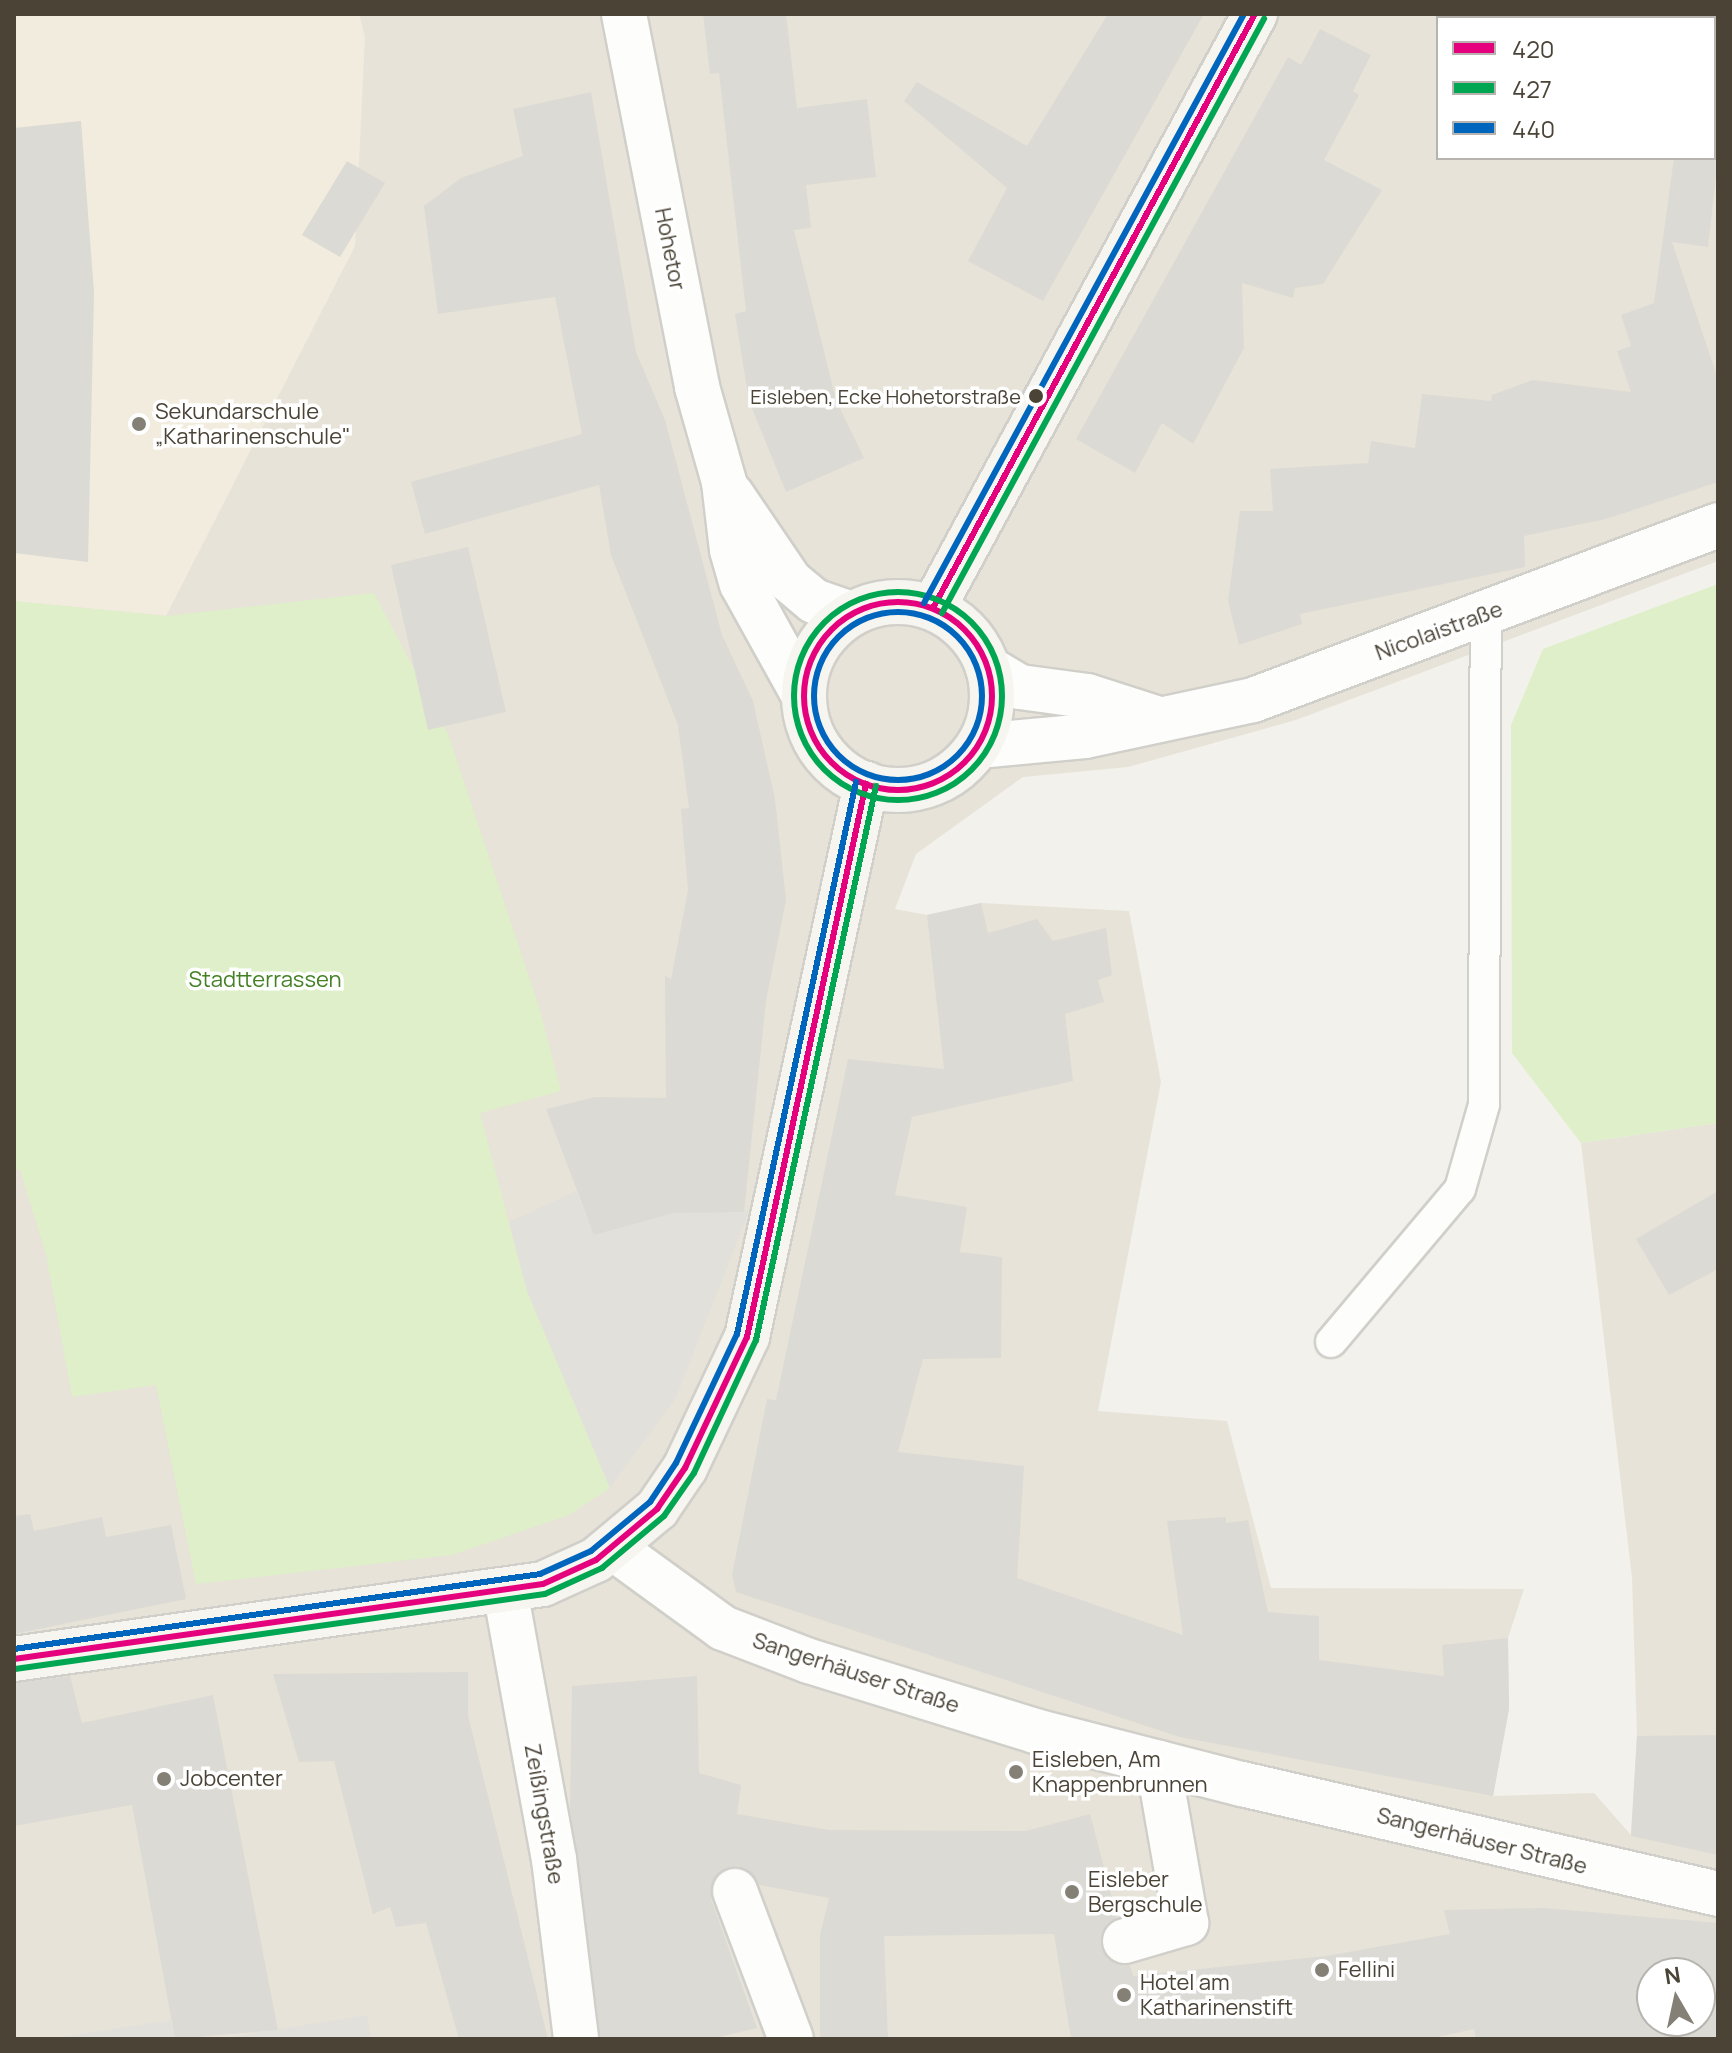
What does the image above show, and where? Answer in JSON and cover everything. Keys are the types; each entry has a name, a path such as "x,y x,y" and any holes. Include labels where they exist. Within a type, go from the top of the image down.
{"main road":[{"path":"933,608 1255,14"},
{"path":"891,602 933,608 967,631 988,668 992,708 978,746 961,766 917,788 866,784 828,759 815,740 804,696 816,649 851,614 891,602"},
{"path":"14,1659 505,1590 557,1579 613,1548 657,1509 685,1468 747,1337 866,784"}],"street":[{"name":"Hohetor","path":"624,14 697,387 724,482 742,584 804,696"},
{"name":"Hohetor","path":"724,482 790,581 814,601 851,614"},
{"name":"Nicolaistraße","path":"978,746 1085,736 1156,718 1191,717 1253,700 1718,525"},
{"name":"Nicolaistraße","path":"988,668 1020,687 1087,696 1156,718"},
{"name":"Sangerhäuser Straße","path":"613,1548 737,1633 1035,1731 1718,1894"},
{"name":"Zeißingstraße","path":"505,1590 554,1859 576,2039"},
{"path":"1125,1941 1186,1923 1158,1762"},
{"path":"735,1891 791,2039"}],"lane":[{"path":"1331,1342 1460,1189 1484,1105 1486,613"}],"shaded area":[{"path":"14,14 1718,14 1718,561 1296,720 1128,767 1023,777 916,854 895,909 927,915 981,903 1129,911 1161,1082 1098,1411 1227,1421 1271,1588 1524,1589 1508,1638 1509,1709 1493,1796 1594,1793 1631,1835 1637,1736 1632,1578 1581,1143 1718,1123 1718,2039 14,2039"},
{"name":"Sekundarschule „Katharinenschule\"","path":"14,14 359,14 365,37 355,246 166,616 14,601"},
{"path":"576,1191 594,1235 674,1213 749,1211 676,1398 610,1488 527,1291 509,1222"},
{"path":"367,2015 371,2039 218,2039"},
{"path":"170,2020 175,2039 50,2039"}],"green space":[{"path":"1718,584 1718,1123 1581,1143 1512,1053 1511,725 1543,649"},
{"name":"Stadtterrassen","path":"374,593 448,734 539,1007 561,1091 480,1113 527,1291 610,1488 569,1515 452,1555 196,1584 156,1385 72,1397 46,1254 20,1170 14,1169 14,601 166,616"}],"building":[{"path":"703,14 786,14 797,108 867,99 876,177 806,185 811,228 794,230 836,400 864,458 786,492 749,401 735,314 746,311 719,73 710,74"},
{"path":"1108,14 1204,14 1043,301 968,261 1007,188 904,101 917,82 1027,146"},
{"path":"1320,29 1371,55 1353,91 1359,95 1324,160 1382,190 1323,284 1295,288 1293,298 1242,283 1244,348 1193,444 1162,423 1135,473 1076,439 1288,57 1301,65"},
{"path":"591,92 636,352 665,420 722,635 753,701 775,799 786,900 766,1001 744,1212 674,1213 594,1235 546,1109 595,1097 666,1098 665,976 671,979 688,890 681,809 689,808 678,725 611,555 599,485 425,534 411,482 582,434 555,297 438,314 424,206 461,178 523,156 513,109"},
{"path":"81,121 94,292 88,562 14,553 14,128"},
{"path":"1718,158 1708,247 1672,242 1718,379 1718,482 1606,519 1524,536 1525,567 1300,614 1302,624 1239,645 1228,601 1240,511 1273,511 1270,469 1368,463 1371,441 1415,448 1422,394 1491,401 1492,395 1533,380 1631,392 1617,351 1631,346 1621,315 1654,303 1674,160"},
{"path":"347,161 385,183 340,257 302,235"},
{"path":"468,547 506,712 428,730 391,565"},
{"path":"981,903 988,933 1037,919 1053,941 1106,928 1112,975 1098,980 1104,1002 1065,1014 1073,1081 912,1117 895,1195 967,1207 960,1252 1002,1257 1001,1358 923,1359 898,1452 1024,1466 1017,1578 1183,1635 1167,1521 1226,1517 1226,1523 1248,1520 1268,1612 1319,1616 1319,1660 1444,1676 1442,1645 1508,1638 1509,1709 1493,1796 1180,1737 736,1592 732,1575 767,1399 776,1400 848,1059 944,1069 927,915"},
{"path":"1718,1191 1718,1269 1669,1295 1636,1239"},
{"path":"30,1514 34,1531 102,1517 106,1537 171,1525 186,1599 14,1634 14,1516"},
{"path":"468,1672 468,1715 548,2039 459,2039 426,1923 396,1927 390,1907 373,1914 334,1761 299,1762 273,1674"},
{"path":"70,1676 82,1723 213,1695 278,2030 175,2039 132,1805 14,1826 14,1683"},
{"path":"697,1676 699,1773 741,1785 737,1814 829,1830 1026,1831 1090,1814 1117,1917 1106,1924 1101,1947 1108,1960 1130,1965 1133,1976 1326,1956 1450,1934 1444,1910 1544,1908 1718,1923 1718,2039 1476,2039 1474,2029 1428,2039 1071,2039 1054,1934 884,1936 888,2039 820,2039 820,1935 829,1898 760,1885 738,1866 716,1875 711,1899 757,2028 710,2039 600,2039 570,1808 572,1686"},
{"path":"1718,1735 1718,1855 1631,1836 1637,1736"}],"transit line":[{"name":"440","path":"924,603 1244,14"},
{"name":"420","path":"933,608 1255,14"},
{"name":"427","path":"942,613 1264,19"},
{"name":"427","path":"898,592 938,600 971,623 994,656 1002,696 994,736 971,769 938,792 898,800 858,792 825,769 802,736 794,696 802,656 825,623 858,600 898,592"},
{"name":"420","path":"898,602 934,609 964,630 985,660 992,696 985,732 964,762 934,783 898,790 862,783 832,762 811,732 804,696 811,660 832,630 862,609 898,602"},
{"name":"440","path":"898,612 930,619 945,626 957,637 968,649 975,664 982,696 975,728 968,743 957,755 945,766 930,773 898,780 866,773 851,766 839,755 828,743 821,728 814,696 821,664 828,649 839,637 851,626 866,619 898,612"},
{"name":"440","path":"14,1649 540,1574 591,1551 650,1502 676,1463 737,1334 856,782"},
{"name":"420","path":"14,1659 543,1584 596,1560 657,1509 685,1468 747,1337 866,784"},
{"name":"427","path":"15,1669 545,1594 602,1568 664,1516 694,1473 756,1340 876,786"}],"place":[{"name":"Eisleben, Ecke Hohetorstraße","path":"1036,396"},
{"name":"Sekundarschule „Katharinenschule\"","path":"139,424"},
{"name":"Eisleben, Am Knappenbrunnen","path":"1016,1772"},
{"name":"Jobcenter","path":"164,1779"},
{"name":"Eisleber Bergschule","path":"1072,1892"},
{"name":"Fellini","path":"1322,1970"},
{"name":"Hotel am Katharinenstift","path":"1124,1995"}]}
